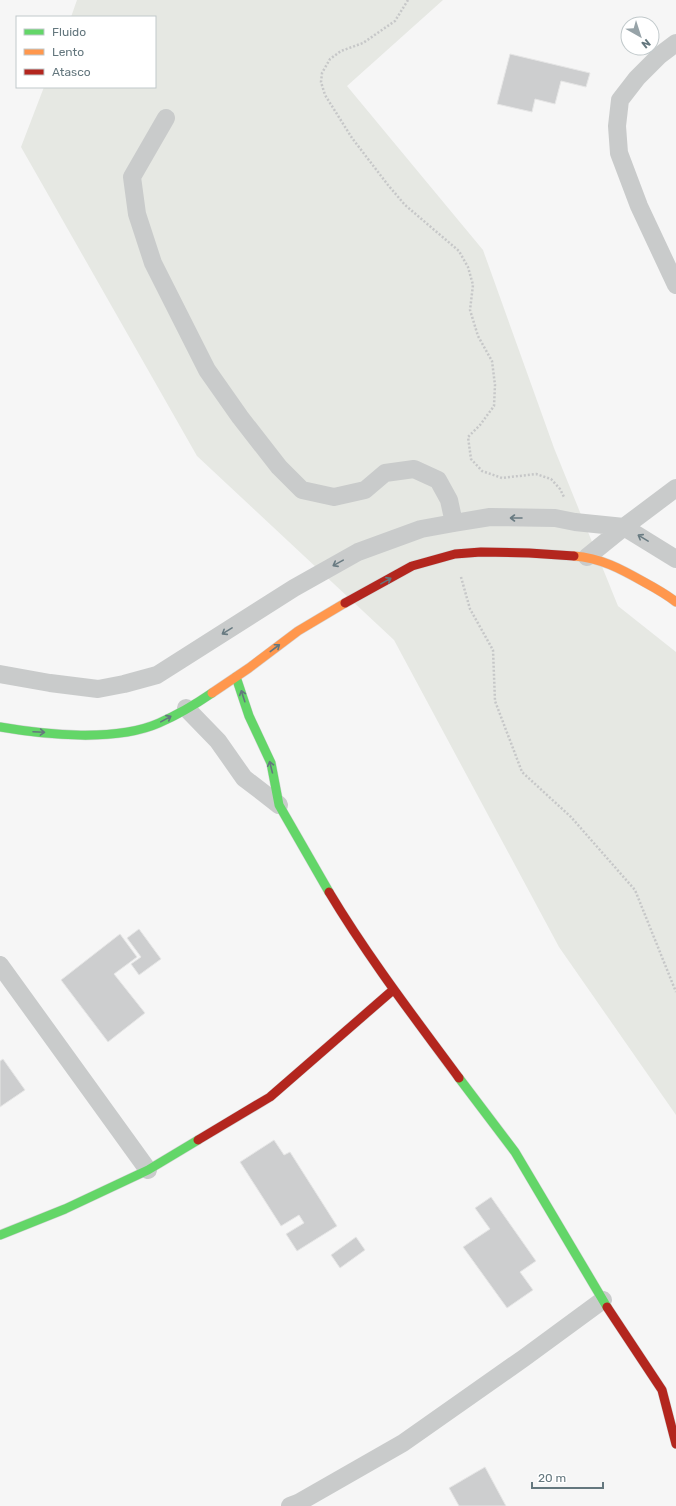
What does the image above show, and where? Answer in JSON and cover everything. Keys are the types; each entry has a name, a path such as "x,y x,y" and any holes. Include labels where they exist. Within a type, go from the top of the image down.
{"street":[{"path":"676,43 660,55 637,78 620,100 617,126 619,153 639,206 676,285"},
{"path":"166,118 132,177 137,214 153,263 203,362 240,417 279,467 302,490 334,497 364,490 385,473 414,469 438,480 449,500 454,523"},
{"path":"587,557 676,488"},
{"path":"0,674 50,683 98,689 124,684 157,674 294,588 358,552 420,530 454,523 490,517 555,518 575,522 624,527 676,558"},
{"path":"0,727 30,732 92,735 134,731 159,723 211,694 298,631 350,600 412,566 455,554 488,552 587,557 616,566 668,595 676,602"},
{"path":"236,677 249,716 271,763 279,805 352,930 393,990 515,1152 603,1300 662,1390 676,1444"},
{"path":"186,708 218,741 244,778 279,805"},
{"path":"0,965 148,1170"},
{"path":"0,1235 65,1210 148,1170 270,1097 393,990"},
{"path":"290,1506 298,1503 403,1443 524,1358 603,1300"}],"path":[{"path":"408,0 395,21 363,43 341,51 330,59 322,72 321,82 325,94 352,138 388,185 405,205 458,251 468,267 472,285 470,310 478,336 492,361 495,385 494,406 468,437 471,459 482,471 502,478 536,474 551,478 560,489 575,522"},
{"path":"455,554 470,609 493,650 495,701 522,772 571,817 635,890 676,992"}],"shaded area":[{"path":"77,0 443,0 347,86 483,250 554,448 618,606 676,652 676,1115 559,947 394,640 197,456 21,147 44,88 156,88 156,16 71,16"}],"building":[{"path":"510,54 590,73 586,87 561,81 555,104 535,99 532,112 497,104"},
{"path":"139,929 161,959 139,975 131,964 141,957 127,938"},
{"path":"120,934 137,957 114,974 145,1013 108,1042 61,980"},
{"path":"3,1059 25,1090 0,1107 0,1061"},
{"path":"274,1140 284,1155 290,1152 337,1226 297,1251 286,1234 304,1223 299,1215 281,1226 240,1162"},
{"path":"491,1197 536,1261 520,1272 533,1290 507,1308 463,1247 490,1229 475,1208"},
{"path":"356,1237 365,1250 340,1268 331,1255"},
{"path":"485,1467 506,1506 459,1506 449,1488"}],"traffic: fast":[{"path":"236,677 249,716 271,763 279,805 329,892"},
{"path":"0,727 59,734 102,735 122,733 142,729 159,723 212,693"},
{"path":"459,1078 515,1152 607,1307"},
{"path":"0,1235 65,1209 148,1170 198,1140"}],"traffic: slow":[{"path":"574,556 593,559 619,569 656,589 676,602"},
{"path":"212,693 249,668 298,631 345,603"}],"traffic: jam":[{"path":"345,603 412,566 455,554 481,552 574,556"},
{"path":"329,892 375,963 459,1078"},
{"path":"198,1140 270,1097 393,990"},
{"path":"607,1307 662,1390 676,1444"}]}
